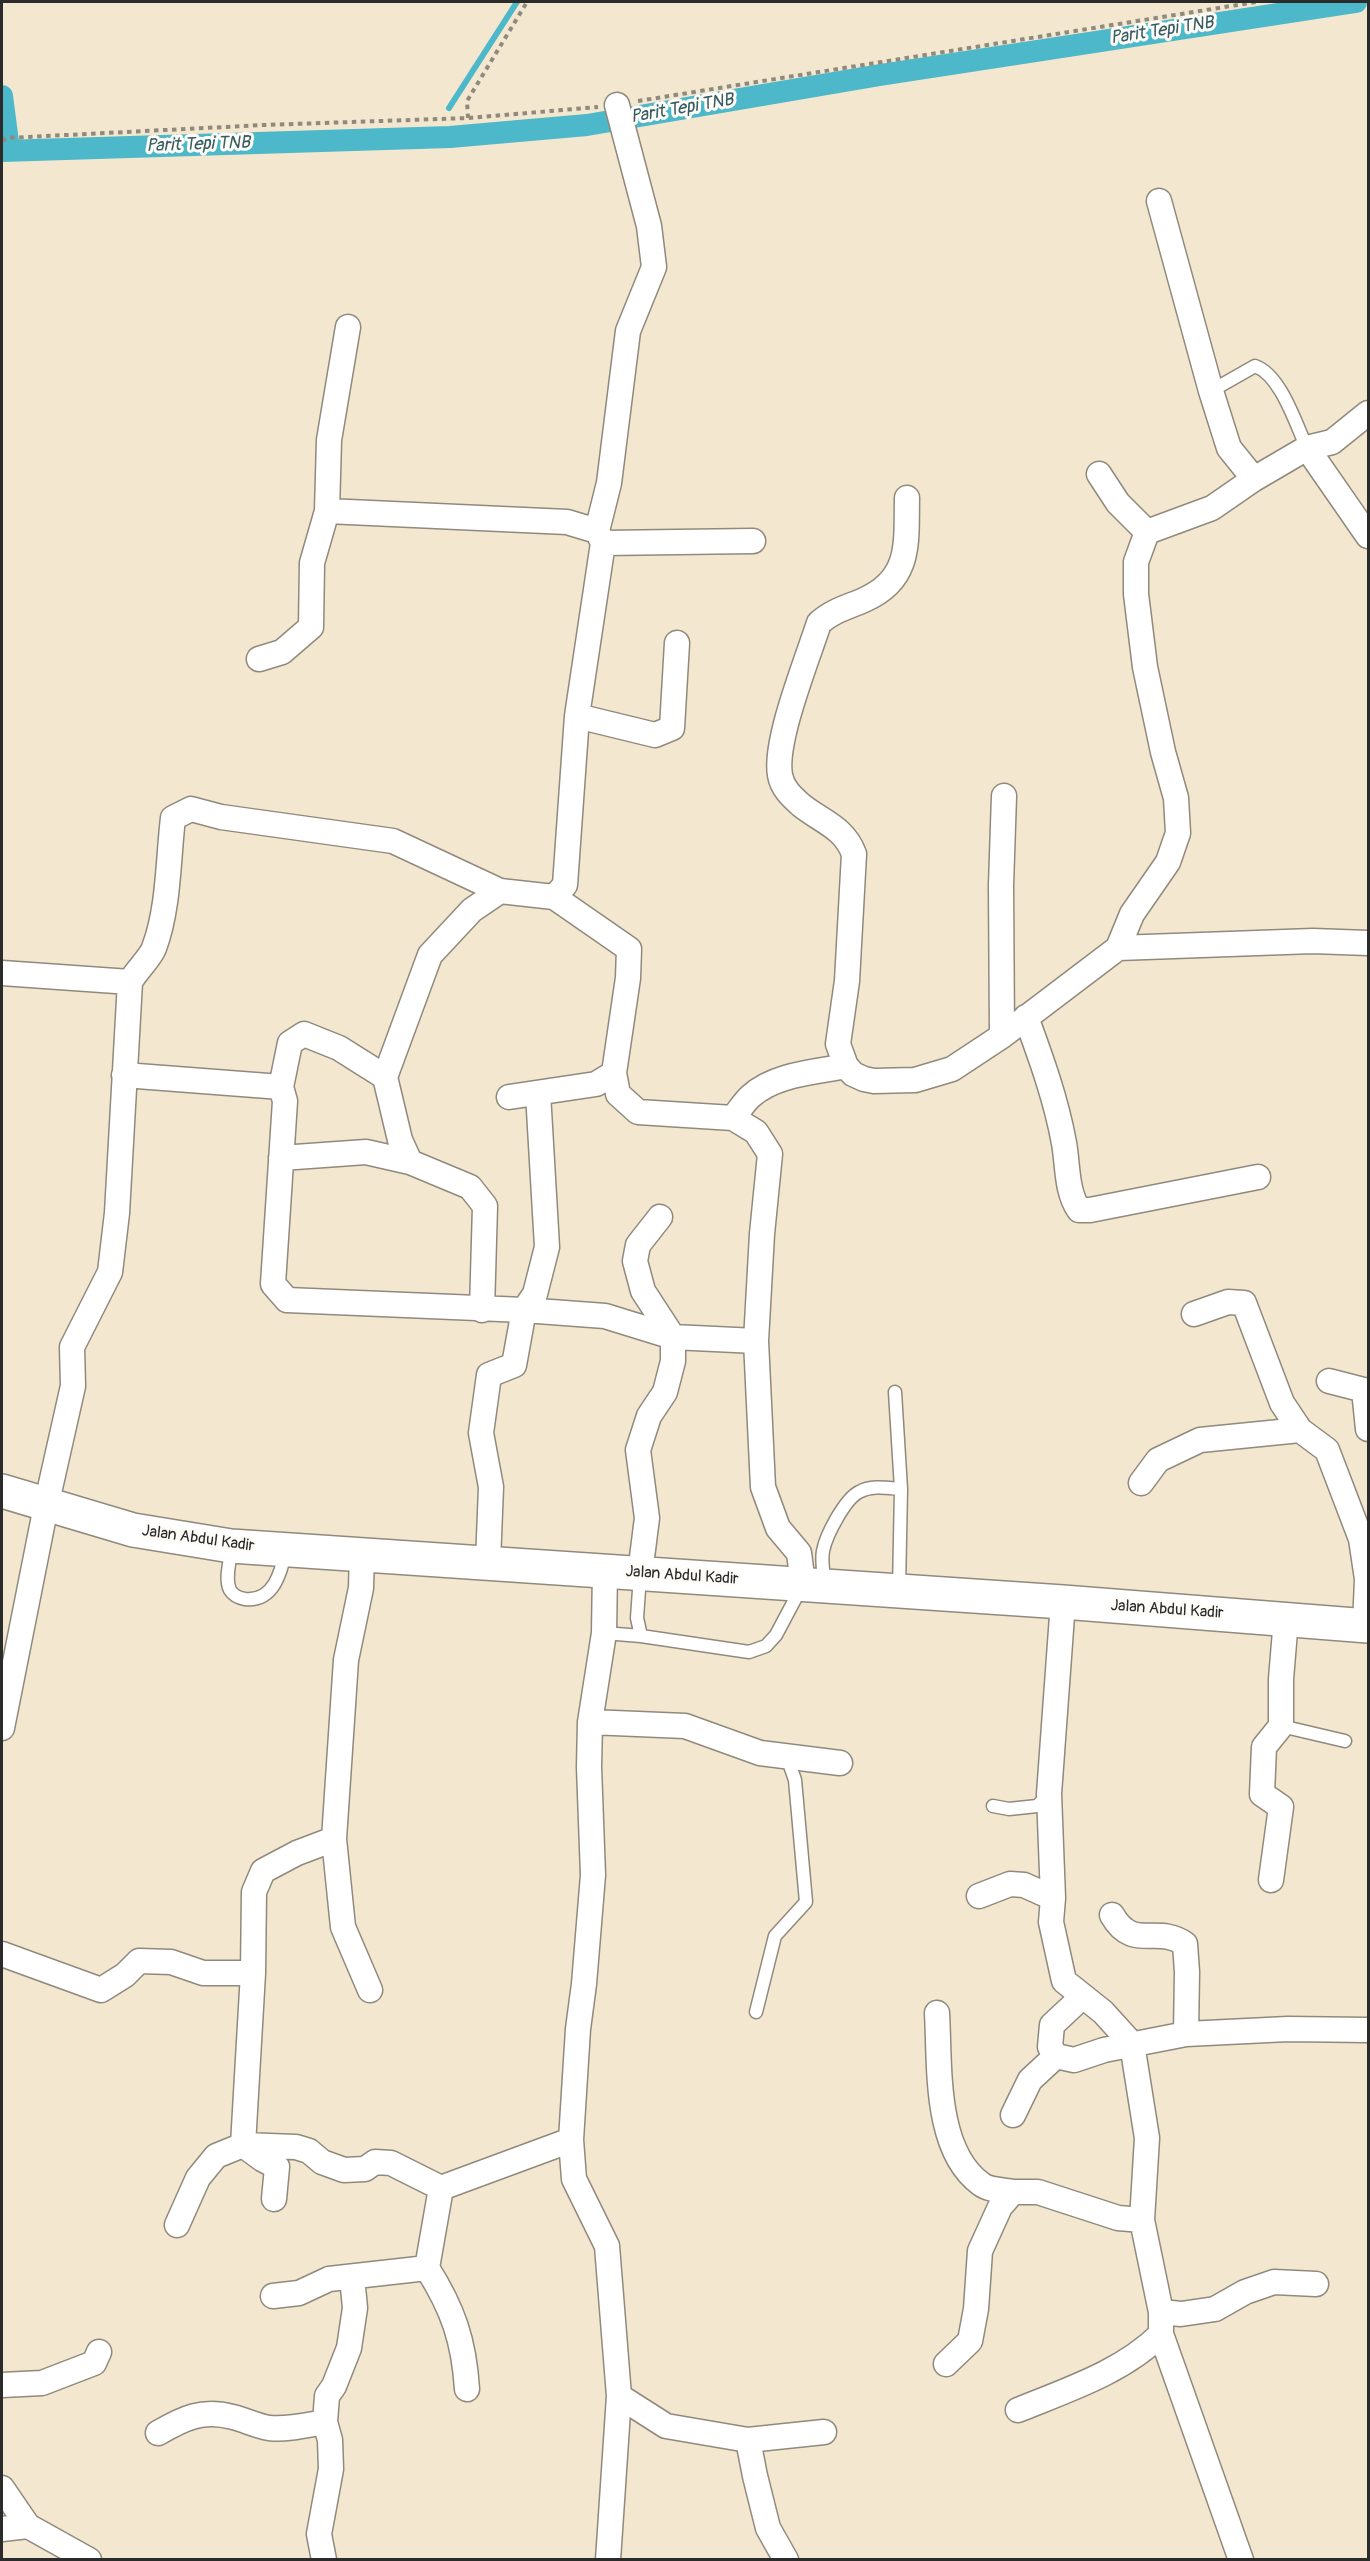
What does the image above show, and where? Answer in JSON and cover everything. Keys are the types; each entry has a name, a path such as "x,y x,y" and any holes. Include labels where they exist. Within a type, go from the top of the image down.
{"main road":[{"name":"Jalan Abdul Kadir","path":"2,1491 46,1506 133,1530 231,1546 362,1553 1063,1602 1367,1626"}],"street":[{"path":"554,897 566,885 577,716 628,331 654,267 649,226 618,108"},
{"path":"1159,201 1229,448 1254,479"},
{"path":"259,659 282,652 311,627 312,563 327,511 329,440 348,327"},
{"path":"907,498 904,561 898,573 874,596 834,612 819,623 778,750 780,777 792,797 816,817 842,832 849,840 854,854 847,981 838,1044 846,1066 853,1074 874,1081 915,1080 952,1069 1002,1036 1118,948 1132,915 1168,862 1178,833 1176,798 1163,752 1145,667 1136,594 1136,561 1147,532 1212,508 1254,479 1307,448 1332,442 1368,413"},
{"path":"1307,448 1368,536"},
{"path":"1099,474 1118,503 1147,532"},
{"path":"327,511 567,522 600,537 753,541"},
{"path":"577,716 655,735 672,728 677,643"},
{"path":"1002,1036 1001,885 1004,796"},
{"path":"2,1728 46,1506 74,1386 72,1347 110,1272 117,1213 130,982 138,967 153,950 159,929 173,818 191,809 221,817 393,841 500,891 554,897 629,949 628,978 614,1073 618,1094 638,1112 733,1118 756,1132 770,1154 762,1234 756,1341 763,1487 778,1528 799,1553 814,1585"},
{"path":"410,1162 400,1140 385,1077 430,955 472,910 500,891"},
{"path":"1118,948 1313,941 1368,944"},
{"path":"2,973 130,982"},
{"path":"1026,1017 1048,1080 1064,1142 1072,1200 1079,1210 1090,1210 1258,1177"},
{"path":"385,1077 339,1048 303,1034 290,1043 281,1087 285,1101 273,1284 287,1300 524,1310 605,1316 673,1337 756,1341"},
{"path":"733,1118 752,1095 770,1084 790,1077 846,1066"},
{"path":"509,1097 596,1084 614,1073"},
{"path":"124,1075 281,1087"},
{"path":"488,1562 490,1486 481,1433 489,1375 514,1365 524,1310 535,1294 547,1247 538,1093"},
{"path":"281,1158 366,1152 410,1162 470,1187 485,1206 482,1310"},
{"path":"640,1573 647,1518 638,1450 649,1416 665,1392 673,1361 673,1337 643,1291 635,1261 638,1245 660,1217"},
{"path":"1194,1314 1228,1302 1244,1303 1282,1403 1300,1430 1327,1450 1365,1536 1367,1626"},
{"path":"1329,1381 1364,1390 1368,1429"},
{"path":"1142,1484 1158,1461 1200,1440 1300,1430"},
{"path":"362,1553 361,1588 346,1660 334,1839 343,1927 370,1990"},
{"path":"605,1570 604,1633 590,1722 592,1875 571,2140 574,2179 608,2246 619,2396 608,2559"},
{"path":"1063,1602 1048,1794 1053,1898 1051,1922 1064,1982 1103,2012 1132,2044 1147,2138 1142,2220 1161,2323 1241,2559"},
{"path":"1271,1880 1281,1806 1262,1794 1264,1747 1281,1726 1281,1678 1286,1619"},
{"path":"590,1722 685,1726 760,1753 840,1763"},
{"path":"243,2145 253,1973 254,1892 263,1871 297,1853 334,1839"},
{"path":"979,1896 1010,1884 1024,1886 1053,1898"},
{"path":"1112,1915 1118,1926 1134,1936 1173,1936 1185,1944 1186,2034"},
{"path":"2,1954 101,1990 125,1975 139,1960 171,1962 203,1973 253,1973"},
{"path":"1082,1997 1052,2025 1050,2047 1056,2055 1074,2060 1104,2050 1186,2034 1288,2029 1368,2030"},
{"path":"938,2013 943,2111 957,2157 982,2186 1013,2192 1038,2192 1118,2218 1142,2220"},
{"path":"1013,2115 1030,2080 1056,2055"},
{"path":"177,2224 198,2178 216,2156 243,2145 296,2147 309,2151 322,2162 344,2170 365,2169 375,2162 391,2163 441,2188 571,2140"},
{"path":"243,2145 261,2159 278,2168 274,2199"},
{"path":"441,2188 427,2268 446,2299 465,2354 467,2389"},
{"path":"946,2364 970,2341 976,2309 981,2251 1000,2207 1013,2192"},
{"path":"273,2296 299,2293 329,2279 427,2268"},
{"path":"324,2559 319,2534 331,2469 330,2440 325,2422 327,2396 334,2386 349,2348 354,2326 352,2277"},
{"path":"1018,2410 1117,2367 1144,2351 1161,2323 1181,2314 1215,2309 1245,2292 1274,2282 1316,2284"},
{"path":"2,2385 42,2384 94,2363 99,2352"},
{"path":"619,2396 666,2426 748,2440 824,2433"},
{"path":"158,2433 183,2418 208,2413 231,2416 268,2428 292,2428 325,2422"},
{"path":"748,2440 768,2528 786,2559"},
{"path":"2,2488 28,2526 89,2559"},
{"path":"2,2529 28,2526"}],"lane":[{"path":"1211,391 1255,366 1265,370 1280,390 1307,448"},
{"path":"895,1392 901,1489 899,1591"},
{"path":"604,1633 642,1636 749,1652 766,1646 814,1585 823,1551 837,1517 850,1498 872,1488 901,1489"},
{"path":"231,1546 228,1580 230,1592 239,1598 250,1599 274,1588 281,1573 286,1549"},
{"path":"640,1573 637,1618 642,1636"},
{"path":"1281,1726 1345,1741"},
{"path":"756,2012 775,1936 806,1902 795,1780 786,1758"},
{"path":"993,1806 1009,1809 1037,1806 1048,1794"}],"path":[{"path":"468,118 467,101 527,2"},
{"path":"2,141 19,137 468,118 618,108 1256,2"}],"waterway":[{"path":"449,108 517,2"},
{"name":"Parit Tepi TNB","path":"2,151 450,137 587,125 880,75 1356,2"},
{"path":"2,96 9,150"}]}
